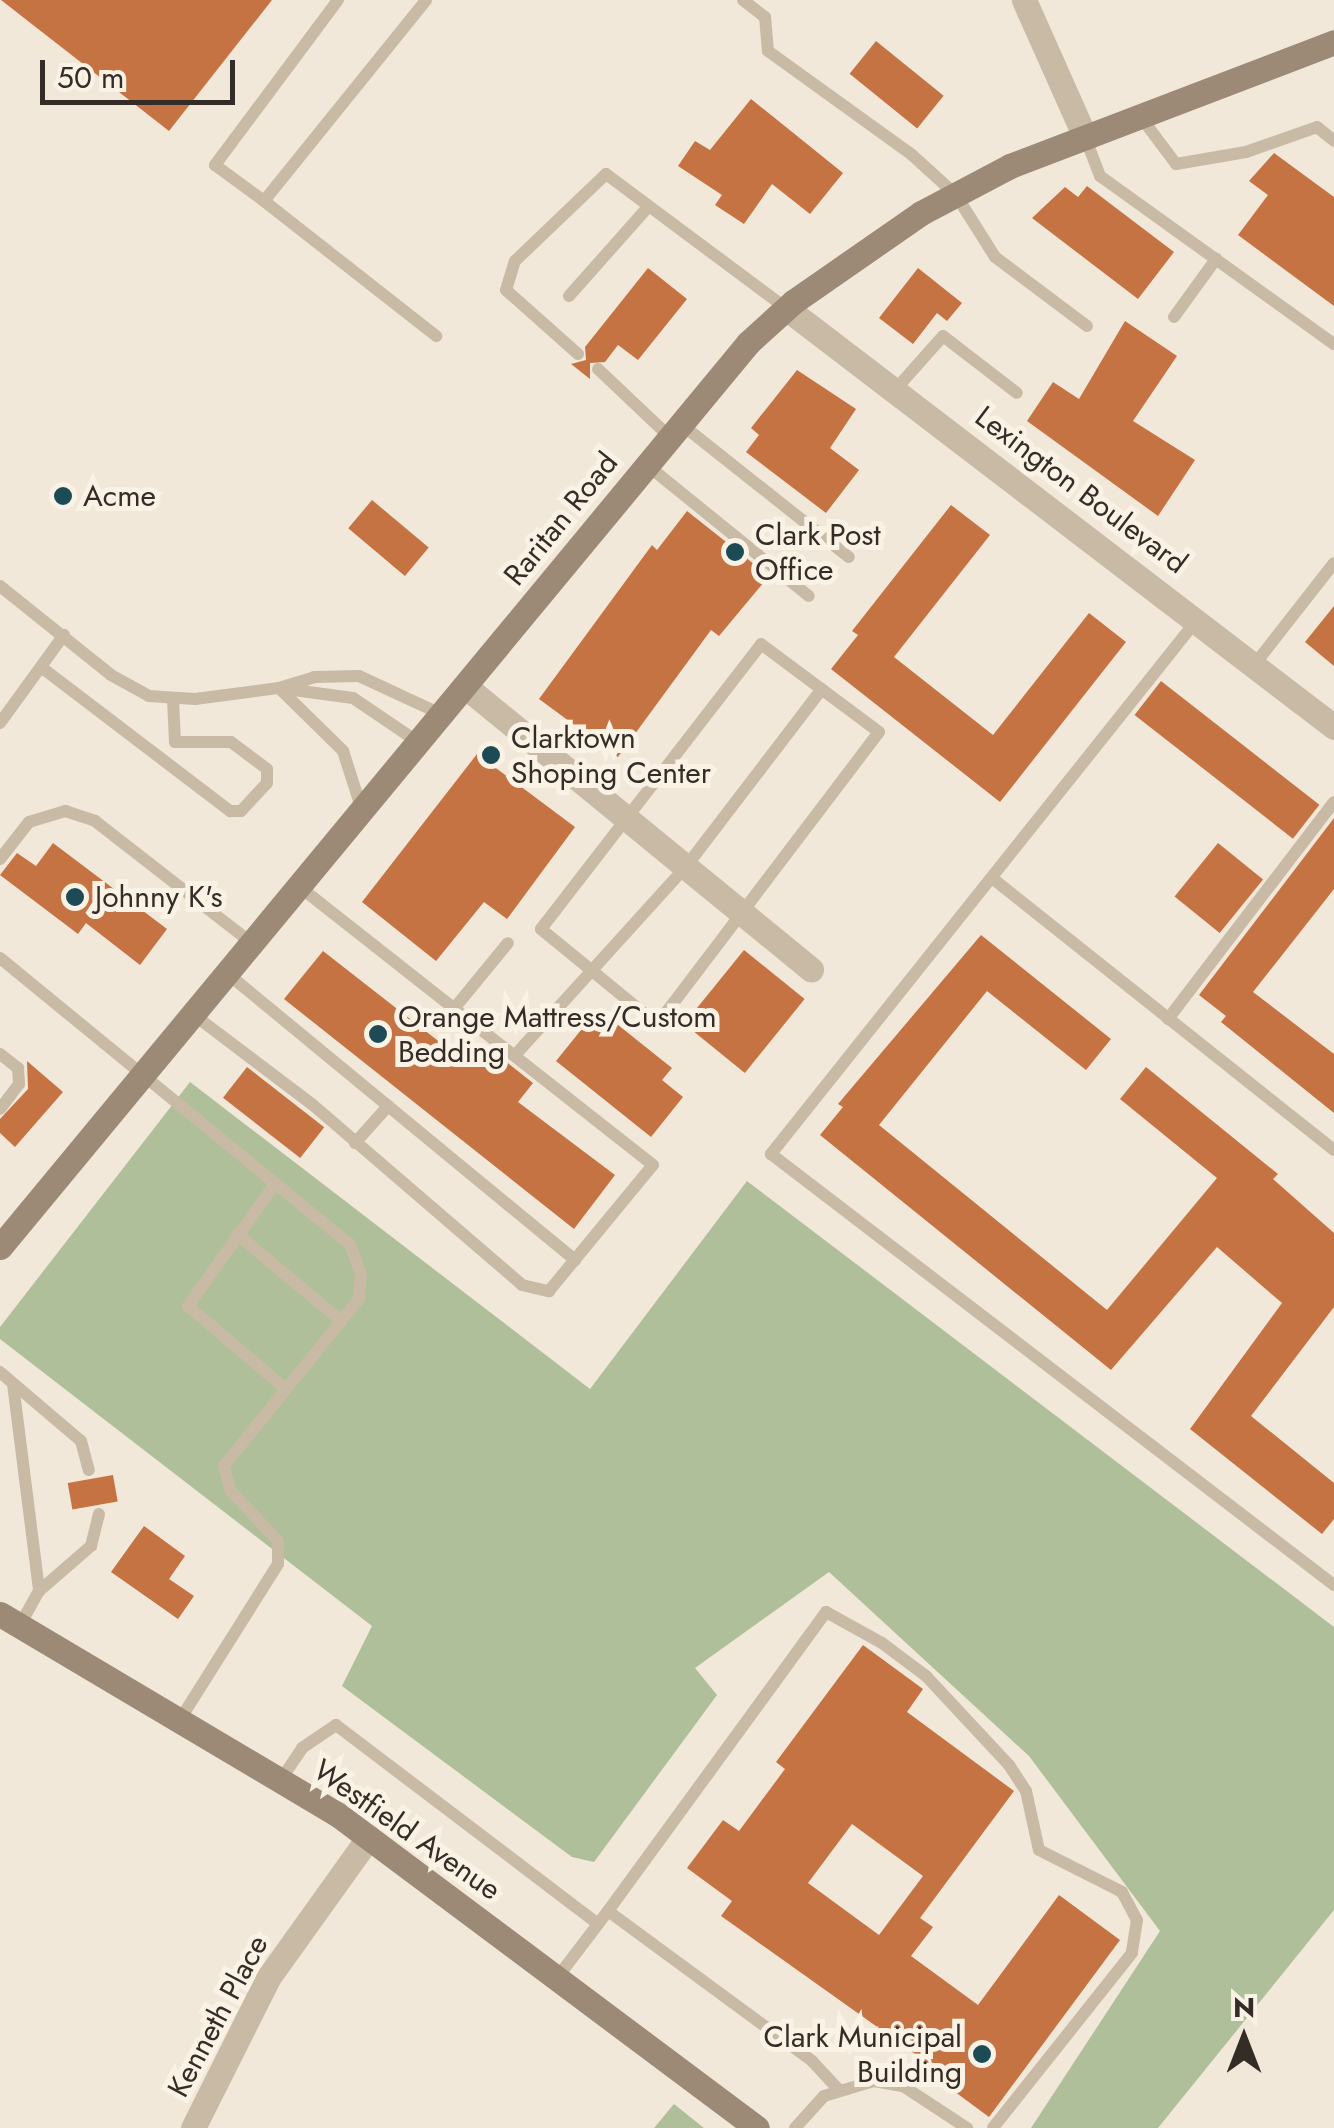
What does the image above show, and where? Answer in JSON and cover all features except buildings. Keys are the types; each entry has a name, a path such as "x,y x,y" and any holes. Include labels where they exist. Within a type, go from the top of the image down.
{"main road":[{"name":"Raritan Road","path":"0,1248 748,342 786,308 956,195 1085,138 1334,42"},
{"name":"Westfield Avenue","path":"10,1620 280,1780 369,1838 757,2128"}],"street":[{"path":"1024,0 1085,138"},
{"name":"Lexington Boulevard","path":"786,308 1334,726"},
{"path":"466,687 812,968"},
{"name":"Kenneth Place","path":"194,2128 268,1978 369,1838"}],"lane":[{"path":"338,0 215,165 436,336"},
{"path":"264,201 426,0"},
{"path":"743,0 766,17 768,51 912,154 956,195 996,257 1087,326"},
{"path":"1140,116 1176,164 1246,152 1317,128 1334,141"},
{"path":"1085,138 1100,176 1334,344"},
{"path":"578,354 506,290 515,261 606,174 786,308"},
{"path":"570,296 649,206"},
{"path":"1174,317 1216,259"},
{"path":"895,390 943,336 1017,393"},
{"path":"598,370 848,557"},
{"path":"647,466 809,596"},
{"path":"1255,664 1334,562"},
{"path":"0,608 5,591 130,689 173,699 279,688 314,678 358,676 443,715"},
{"path":"1198,619 771,1154 1334,1585"},
{"path":"0,723 64,635"},
{"path":"762,644 822,689 879,732 657,1024 541,930 762,644"},
{"path":"41,667 236,813 269,775 231,742 174,742"},
{"path":"279,688 353,698 420,743"},
{"path":"279,688 343,751 362,799 360,815"},
{"path":"517,1053 572,986 595,974 685,868 822,689"},
{"path":"167,764 174,742 173,699"},
{"path":"1168,1018 1334,802"},
{"path":"0,858 29,822 65,811 96,821 253,944"},
{"path":"992,878 1334,1150"},
{"path":"194,1016 536,1293 549,1291 575,1260 652,1165 457,1005 300,887"},
{"path":"457,1005 508,944"},
{"path":"0,958 141,1078 350,1244 361,1274 358,1299 224,1466 230,1490 278,1541 274,1577 179,1720"},
{"path":"228,974 575,1260"},
{"path":"0,1054 18,1068 19,1084 0,1108"},
{"path":"355,1143 388,1106"},
{"path":"275,1184 188,1306 286,1389"},
{"path":"238,1234 341,1321"},
{"path":"0,1372 81,1441 89,1470"},
{"path":"13,1384 38,1591"},
{"path":"10,1620 91,1546 99,1514"},
{"path":"556,1978 826,1612 926,1676 1010,1765 1026,1791 1039,1850 1122,1892 1137,1920 1132,1952 993,2128"},
{"path":"280,1780 302,1748 336,1725 598,1924"},
{"path":"608,1911 812,2061 838,2089"},
{"path":"795,2128 805,2112 838,2089 874,2081 904,2086 967,2128"}],"green space":[{"path":"190,1082 590,1389 747,1181 1334,1627 1334,1910 1158,2128 1031,2128 1160,1931 1029,1756 829,1572 695,1668 717,1695 594,1862 572,1857 342,1686 372,1626 0,1339 0,1327"},
{"path":"674,2104 704,2128 654,2128"}],"place":[{"name":"Acme","path":"63,496"},
{"name":"Clark Post Office","path":"735,552"},
{"name":"Clarktown Shoping Center","path":"491,755"},
{"name":"Johnny K's","path":"75,897"},
{"name":"Orange Mattress/Custom Bedding","path":"378,1034"},
{"name":"Clark Municipal Building","path":"982,2054"}]}
